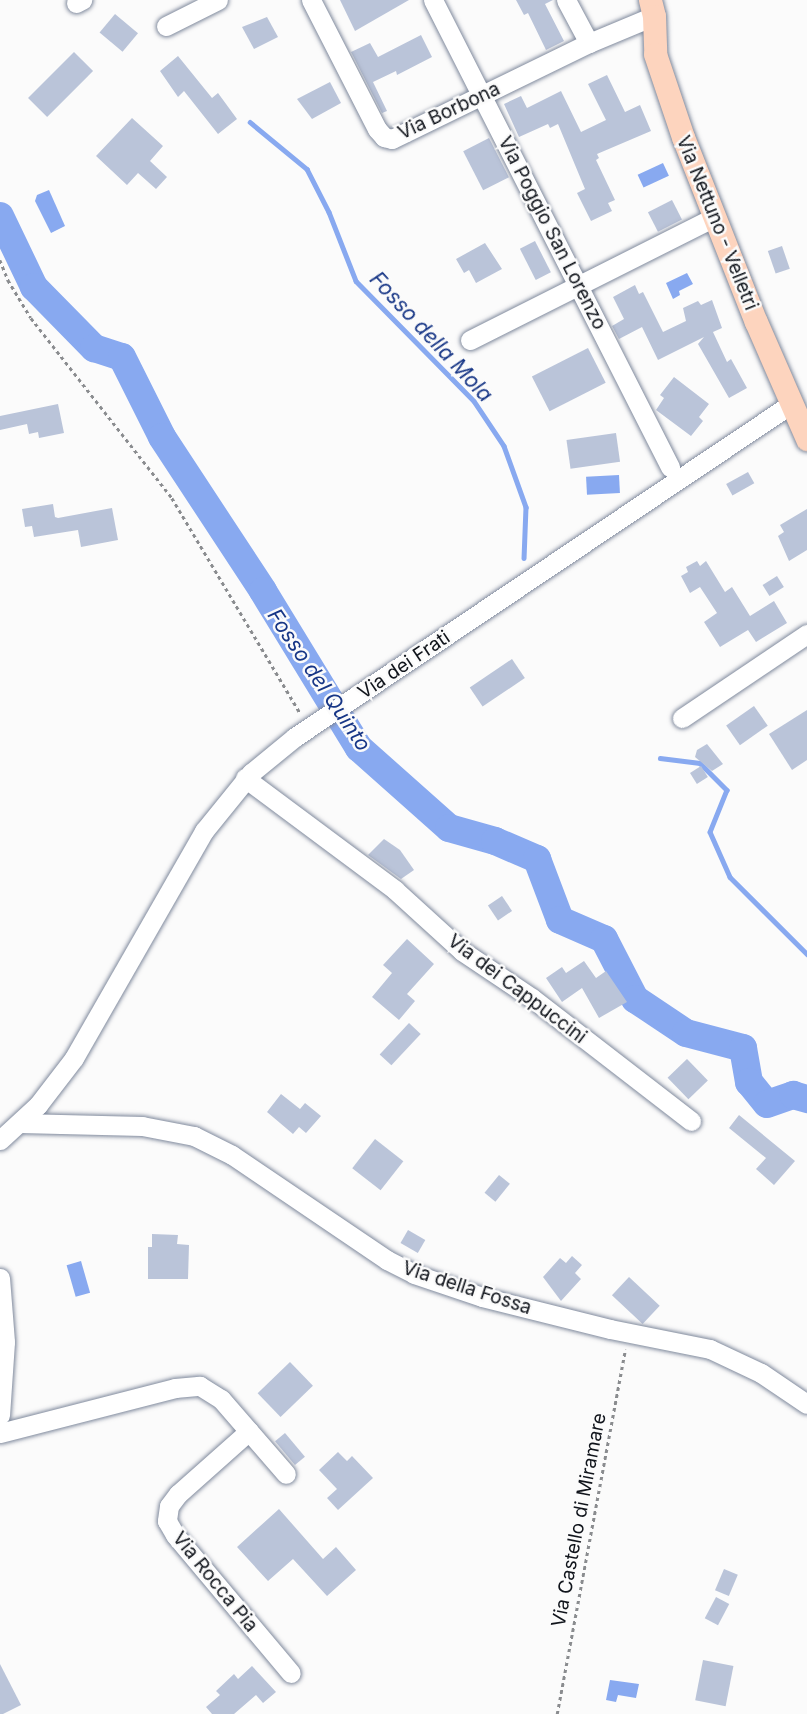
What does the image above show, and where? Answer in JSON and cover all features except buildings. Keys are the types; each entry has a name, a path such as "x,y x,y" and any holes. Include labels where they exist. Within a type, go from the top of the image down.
{"main road":[{"name":"Via Nettuno - Velletri","path":"652,8 655,54 713,218 807,439"}],"street":[{"path":"166,26 218,0"},
{"name":"Via Borbona","path":"311,0 384,137 402,137 589,43 652,8"},
{"name":"Via Poggio San Lorenzo","path":"433,0 670,467"},
{"path":"566,0 589,43"},
{"path":"470,340 713,218"},
{"name":"Via dei Frati","path":"0,1140 20,1123 74,1058 204,831 245,778 315,724 791,404"},
{"path":"682,718 807,634"},
{"name":"Via dei Cappuccini","path":"245,778 395,890 462,951 532,998 691,1121"},
{"name":"Via della Fossa","path":"20,1123 142,1126 187,1133 232,1155 407,1271 482,1297 718,1352 770,1379 807,1404"},
{"path":"0,1278 5,1342 0,1415"},
{"path":"0,1433 190,1386 206,1388 216,1394 286,1474"},
{"name":"Via Rocca Pia","path":"249,1431 177,1494 169,1506 167,1521 175,1535 291,1673"}],"path":[{"path":"0,260 8,281 31,318 172,498 315,724"},
{"name":"Via Castello di Miramare","path":"557,1714 628,1332"}],"water":[{"path":"663,163 669,176 644,188 638,175"},
{"path":"49,190 65,226 51,233 35,201 37,195"},
{"path":"687,273 693,284 679,291 680,295 673,299 666,283"},
{"path":"619,475 620,493 587,495 586,477"},
{"path":"81,1261 90,1293 76,1297 67,1265"},
{"path":"610,1680 639,1684 636,1698 618,1695 616,1702 606,1700"}],"waterway":[{"name":"Fosso della Mola","path":"250,122 307,169 329,212 356,281 474,401 504,446 526,507 524,558"},
{"name":"Fosso del Quinto","path":"0,216 34,287 94,348 122,357 162,437 263,591 359,748 449,828 495,841 537,859 560,920 604,939 635,999 686,1033 743,1048 749,1082 767,1104 793,1095 807,1099"},
{"name":"Fosso della Mola","path":"660,758 700,763 727,790 710,832 730,877 807,954"}]}
